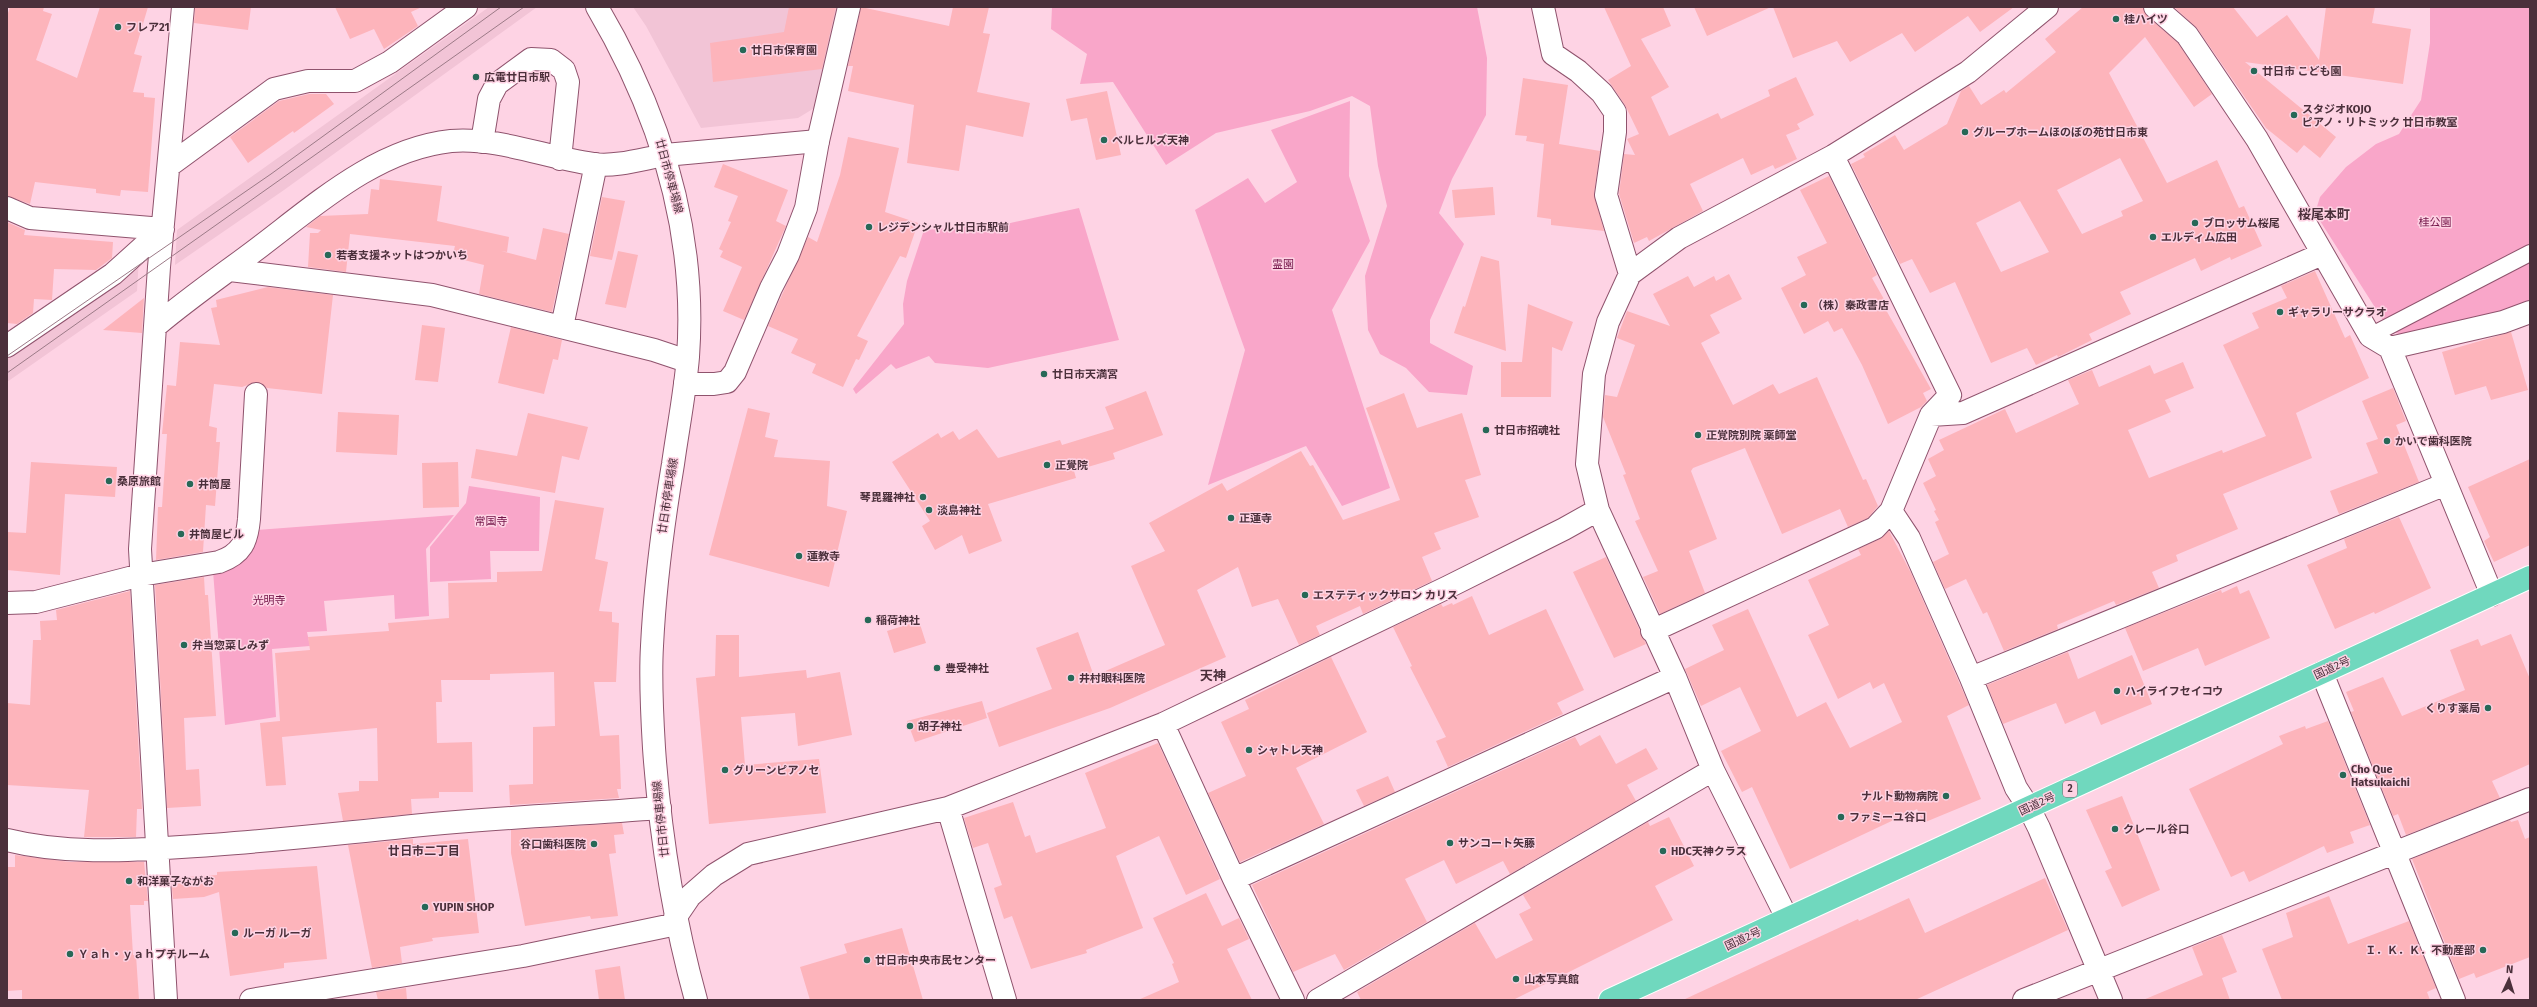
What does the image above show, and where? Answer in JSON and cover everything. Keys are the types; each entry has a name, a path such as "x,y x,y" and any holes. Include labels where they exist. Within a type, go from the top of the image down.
{"highway":[{"name":"国道2号","path":"1610,1000 2530,577"}],"street":[{"path":"166,1000 156,849 140,549 163,230 183,7"},
{"path":"170,165 274,89 308,82 355,81 390,62 466,7"},
{"name":"廿日市停車場線","path":"597,7 650,112 665,155 680,217 687,261 689,306 687,361 685,384 662,533 652,642 652,708 660,808 676,921 696,1000"},
{"path":"685,384 714,384 728,382 735,372 771,288 788,255 806,208 818,141 849,7"},
{"path":"1543,7 1553,54 1578,71 1602,93 1615,112 1616,132 1606,195 1630,274"},
{"path":"1787,918 1713,770 1675,677 1652,631 1598,510 1587,464 1594,374 1608,322 1630,274 1679,238 1832,156 1968,72 2047,7"},
{"path":"2155,7 2187,36 2257,139 2370,336 2390,348 2492,594"},
{"path":"482,142 489,99 497,84 531,59 551,60 564,70 568,82 560,159"},
{"path":"157,325 186,300 230,270 315,206 391,157 422,147 451,141 482,142 560,159 596,164 621,163 665,155 818,141"},
{"path":"1652,631 1875,528 1891,511 1931,415 1950,395 1832,156"},
{"path":"562,327 596,164"},
{"path":"7,208 30,218 163,230"},
{"path":"7,346 113,274 163,230"},
{"path":"1931,415 1963,413 2322,254"},
{"path":"230,270 432,295 562,327 687,361"},
{"path":"2390,348 2503,322 2530,312"},
{"path":"7,603 36,602 141,575 219,562 231,558 242,548 248,536 256,394"},
{"path":"1971,678 2446,484"},
{"path":"251,1000 516,957 676,921 690,896 714,876 748,854 948,808 1163,724 1454,583 1598,510"},
{"path":"1891,511 1909,538 1971,678 2016,788 2029,808 2111,1000"},
{"path":"2322,673 2454,1000"},
{"path":"1234,879 1675,677"},
{"path":"1163,724 1234,879 1293,1000"},
{"path":"1318,1000 1713,770"},
{"path":"2024,1000 2098,969 2394,854 2530,799"},
{"path":"7,840 27,845 90,850 156,849 247,843 432,824 660,808"},
{"path":"948,808 1005,1000"}],"lane":[{"path":"2370,336 2530,253"}],"shaded area":[{"path":"489,7 537,7 284,190 175,265 177,230"},
{"name":"廿日市保育園","path":"633,7 837,7 816,107 798,118 701,128 646,26"},
{"path":"139,257 137,291 7,382 7,348"}],"green space":[{"path":"1052,7 1477,7 1487,58 1486,115 1452,179 1439,213 1464,244 1430,320 1430,343 1473,366 1467,395 1429,392 1406,368 1380,354 1368,330 1365,276 1387,206 1378,166 1370,106 1352,96 1310,111 1216,133 1166,165 1113,82 1080,84 1087,54 1051,29"},
{"name":"桂公園","path":"2430,7 2530,7 2530,305 2500,317 2399,334 2390,331 2315,213 2320,197 2346,167 2376,144 2399,134 2421,100 2430,43"},
{"name":"霊園","path":"1350,101 1349,176 1370,241 1332,310 1390,488 1342,506 1306,446 1208,485 1245,350 1195,210 1248,178 1265,203 1297,182 1271,130"},
{"path":"1079,208 1119,340 988,368 935,363 929,356 896,369 891,364 856,394 853,389 904,324 903,304 907,281 924,230 1006,224"},
{"name":"常国寺","path":"469,486 540,497 539,551 490,551 491,579 430,582 430,547 466,503"},
{"name":"光明寺","path":"454,515 426,549 429,616 395,619 394,595 324,601 327,631 307,632 310,646 272,649 276,717 225,725 213,571 257,530"}],"building":[{"path":"10,7 44,7 43,11 52,14 36,60 77,78 100,7 148,7 134,54 142,56 133,92 144,93 144,97 155,98 148,192 121,190 120,196 96,193 96,189 35,182 30,204 7,196 7,16"},
{"path":"195,7 251,7 248,30 194,23"},
{"path":"335,7 422,7 411,12 418,26 384,49 374,29 350,39"},
{"path":"789,7 836,7 822,69 713,82 710,43 784,32"},
{"path":"861,7 949,26 953,7 989,7 983,33 990,34 977,92 1030,103 1023,137 966,125 959,171 907,163 914,105 848,91 853,66 848,66"},
{"path":"1604,7 1663,7 1671,26 1641,39 1669,87 1651,97 1669,136 1718,113 1721,119 1770,96 1768,90 1796,77 1814,115 1797,124 1800,129 1786,135 1797,159 1775,169 1773,165 1751,175 1743,158 1690,184 1703,211 1649,241 1647,237 1634,243 1619,194 1624,154 1635,155 1627,139 1639,134 1625,105 1608,80 1631,66"},
{"path":"1694,7 1771,7 1707,36"},
{"path":"1773,7 2014,7 1980,32 1968,16 1915,52 1902,33 1850,62 1837,41 1793,58"},
{"path":"2083,7 2143,7 2147,16 2178,43 2212,94 2194,107 2145,37 2109,73 2167,183 2217,160 2239,208 2244,206 2262,246 2231,260 2230,257 2201,271 2195,258 2120,292 2131,314 2089,334 2092,340 2058,357 2057,355 2036,365 2027,348 1991,363 1955,282 1930,293 1912,259 1900,264 1851,164 1865,157 1863,154 1895,135 1904,150 1947,124 1961,91 1969,86 1981,105 2004,90 2006,93 2056,52 2045,39","holes":["2120,158 2143,201 2121,211 2123,216 2082,234 2057,190","2020,201 2049,252 2001,272 1976,223"]},
{"path":"2174,7 2233,7 2257,37 2287,15 2319,60 2326,7 2375,7 2372,23 2411,29 2403,84 2245,62 2336,137 2320,158 2304,145 2297,153 2266,128 2197,28"},
{"path":"1523,78 1568,85 1559,144 1600,151 1594,194 1604,231 1551,225 1551,219 1537,217 1544,144 1526,141 1527,136 1515,135"},
{"name":"ベルヒルズ天神","path":"1107,91 1121,155 1096,160 1087,118 1071,121 1066,99"},
{"path":"309,94 326,94 334,104 294,133 293,131 248,163 230,137 279,101"},
{"path":"848,137 899,148 885,212 918,223 906,258 900,256 857,336 868,341 859,360 856,359 843,387 812,373 816,364 791,353 798,339 768,326 808,237 817,242 840,175"},
{"path":"723,164 788,190 776,221 786,226 744,320 723,311 742,267 720,257 723,251 719,249 731,222 728,221 738,196 714,187"},
{"path":"1829,176 1877,275 1872,278 1889,308 1886,310 1931,389 1923,393 1927,401 1921,407 1888,424 1862,365 1842,328 1834,332 1828,321 1804,334 1781,288 1806,275 1797,257 1827,243 1800,190"},
{"path":"380,179 442,186 437,221 509,237 507,252 501,251 536,260 543,228 569,234 552,312 479,294 484,265 452,257 455,246 350,234 346,272 308,267 310,233 318,233 321,230 306,227 320,216 368,214 371,189 379,190"},
{"path":"1493,187 1495,215 1455,218 1452,190"},
{"path":"602,197 625,201 612,260 590,256"},
{"path":"7,222 25,230 24,235 113,242 112,258 96,270 54,269 52,300 34,299 33,313 17,324 7,323"},
{"path":"618,251 638,255 626,308 605,304"},
{"path":"1481,256 1499,261 1506,351 1454,333 1463,306 1465,307"},
{"path":"2315,271 2345,338 2350,335 2369,378 2296,413 2312,458 2223,494 2238,529 2176,555 2178,561 2152,572 2159,588 2116,605 2114,601 2057,625 2058,629 2004,651 1987,612 1983,614 1966,579 1945,589 1933,562 1949,554 1935,522 1939,520 1934,511 1936,510 1923,483 1936,476 1928,459 1944,450 1939,440 2005,409 2016,433 2079,404 2068,380 2092,370 2099,387 2150,365 2154,374 2183,362 2194,388 2165,400 2171,412 2128,430 2149,478 2222,450 2223,453 2266,436 2223,345 2259,328 2252,313 2287,298 2281,286"},
{"path":"1729,274 1742,299 1710,315 1720,333 1701,343 1733,405 1773,384 1779,394 1817,377 1863,480 1866,479 1878,506 1868,518 1848,527 1840,509 1782,534 1745,448 1693,468 1691,471 1717,539 1689,551 1705,593 1660,614 1643,577 1658,571 1635,521 1640,519 1623,475 1626,474 1603,417 1605,395 1617,397 1635,345 1617,338 1627,311 1670,326 1653,294 1688,276 1694,287 1714,276 1716,281"},
{"path":"268,287 333,295 322,394 267,388 257,382 242,387 214,384 209,426 217,428 216,442 220,442 215,506 206,505 203,552 156,560 158,507 162,507 167,434 162,434 167,385 176,386 180,342 220,345 211,308 217,307 216,300"},
{"path":"144,298 142,333 103,330"},
{"path":"1528,304 1573,322 1562,351 1552,347 1551,397 1501,397 1501,362 1522,362"},
{"path":"422,325 445,328 438,382 415,380"},
{"path":"511,327 562,340 558,360 553,359 544,394 498,383"},
{"path":"2511,332 2528,390 2491,400 2486,386 2455,395 2442,352"},
{"name":"かいで歯科医院","path":"2393,388 2406,421 2396,425 2419,482 2339,514 2330,491 2378,473 2366,443 2378,439 2362,401"},
{"path":"1146,391 1163,435 1113,453 1115,459 1074,471 1076,478 988,504 1002,541 969,554 962,535 935,550 922,526 930,521 892,462 938,433 941,438 953,431 959,440 977,429 998,458 1060,440 1062,445 1114,429 1105,407"},
{"path":"1404,393 1417,428 1462,413 1481,475 1465,480 1479,517 1434,533 1441,549 1422,557 1432,581 1363,614 1360,606 1316,626 1320,635 1299,645 1278,599 1252,607 1238,567 1197,590 1226,657 1110,708 999,747 987,713 1052,689 1036,648 1078,632 1094,676 1165,645 1131,566 1165,551 1149,523 1222,483 1227,491 1301,451 1310,466 1313,465 1343,520 1400,500 1366,408"},
{"path":"748,408 770,413 765,437 778,440 774,457 830,461 827,506 847,511 829,587 709,555"},
{"path":"338,412 399,415 397,455 336,452"},
{"path":"528,413 588,427 579,460 562,456 555,493 471,478 476,449 517,456"},
{"path":"2530,459 2530,545 2494,562 2484,541 2490,537 2468,487"},
{"path":"31,462 117,467 115,497 65,494 60,575 7,570 7,532 26,533"},
{"path":"458,462 459,507 423,508 422,463"},
{"path":"555,500 604,508 595,559 608,562 599,611 612,612 612,622 619,623 616,682 594,682 600,736 619,735 621,789 617,789 619,798 510,805 509,785 533,784 533,727 555,726 554,672 490,674 490,680 441,680 442,702 436,702 437,743 472,742 473,792 439,792 439,798 411,799 412,814 343,821 338,793 359,791 359,781 378,781 377,728 282,737 286,785 266,786 260,723 280,721 275,653 310,650 308,637 389,631 388,623 449,618 448,583 497,582 497,572 542,571"},
{"path":"2399,517 2431,588 2375,614 2374,612 2335,629 2307,565 2347,548 2344,539"},
{"path":"1889,531 1911,573 1969,705 1947,716 1981,799 1923,823 1917,809 1790,869 1752,787 1742,792 1721,751 1761,731 1740,687 1701,706 1685,669 1724,650 1712,625 1748,609 1797,717 1826,702 1850,748 1902,722 1884,683 1873,689 1870,682 1838,699 1808,635 1829,625 1808,580 1861,555 1858,549 1880,539"},
{"path":"1606,557 1646,644 1614,658 1573,572"},
{"path":"204,577 205,595 208,595 216,716 184,718 186,770 199,769 201,806 167,808 155,585"},
{"path":"2237,586 2240,594 2249,590 2270,638 2205,666 2198,648 2143,671 2125,628 2221,590 2222,593"},
{"path":"130,591 142,809 137,809 136,837 84,837 89,790 7,785 7,703 30,705 33,640 41,640 40,621 57,620 56,610"},
{"path":"1472,596 1489,635 1546,609 1584,690 1557,703 1563,714 1448,767 1436,741 1446,737 1410,667 1412,666 1393,627 1441,604 1443,607 1452,603 1453,605"},
{"path":"919,621 926,643 894,653 887,631"},
{"path":"2511,634 2530,679 2530,764 2492,781 2500,798 2406,835 2398,814 2393,816 2351,712 2354,711 2346,692 2383,677 2402,716 2465,690 2450,650 2478,639 2481,646"},
{"path":"716,635 739,635 739,677 806,670 807,678 840,672 852,735 798,746 795,713 741,717 745,765 819,759 826,813 709,824 696,678 715,676"},
{"path":"2068,652 2078,679 2132,655 2152,704 2101,725 2095,711 2065,724 2056,703 2003,724 1987,685"},
{"path":"1331,657 1367,732 1296,768 1324,824 1240,862 1208,793 1246,776 1221,722 1249,709 1245,700"},
{"path":"982,701 987,718 915,742 907,721"},
{"path":"2328,721 2370,825 2350,832 2354,843 2327,853 2324,846 2249,882 2244,871 2231,877 2189,789 2283,744 2279,736 2305,726 2306,729"},
{"path":"1600,735 1616,764 1646,748 1658,769 1627,785 1636,801 1510,874 1503,861 1456,884 1444,860 1405,879 1427,922 1344,970 1335,954 1293,972 1252,885 1575,737 1580,746"},
{"path":"1158,743 1220,879 1186,895 1159,836 1116,856 1143,928 1086,950 1087,953 1031,969 1012,916 1004,919 994,888 1002,885 988,843 973,848 964,818 1013,802 1025,837 1030,835 1036,853 1106,828 1085,773"},
{"path":"1388,776 1395,792 1364,806 1356,790"},
{"path":"2122,796 2160,890 2122,907 2105,871 2112,868 2086,810"},
{"path":"1669,817 1694,866 1655,886 1673,920 1513,1000 1361,1000 1357,992 1475,923 1496,959 1533,940 1519,914 1531,908 1523,895 1648,822 1650,826"},
{"path":"2510,820 2511,822 2518,820 2525,839 2530,837 2530,957 2476,978 2474,973 2459,979 2412,859"},
{"path":"622,823 624,834 614,835 616,853 609,854 618,916 591,919 590,916 525,926 511,853 511,830"},
{"path":"413,839 413,844 468,839 479,933 432,938 433,941 400,947 402,963 372,968 348,845"},
{"path":"15,855 70,862 144,862 148,901 144,901 144,905 130,905 133,955 136,955 139,1000 22,1000 22,990 7,991 7,867 15,867"},
{"path":"317,866 327,959 284,963 284,968 230,976 219,892 204,897 173,899 171,878 217,875 217,872"},
{"path":"2045,878 2068,930 1915,1000 1683,1000 1858,919 1859,921 1909,898 1925,933"},
{"path":"1206,893 1222,926 1239,918 1249,939 1227,949 1252,1000 1138,1000 1179,982 1172,964 1174,963 1153,918"},
{"path":"2329,896 2348,944 2409,921 2436,988 2427,992 2430,1000 2282,1000 2262,949 2293,937 2286,913"},
{"name":"廿日市中央市民センター","path":"902,928 923,1000 810,1000 800,967 847,953 844,944"},
{"path":"2222,935 2237,972 2222,978 2230,1000 2143,1000 2203,975 2192,947"},
{"path":"620,966 625,1000 599,1000 595,970"},
{"path":"406,988 407,1000 378,1000 376,992"}],"tram line":[{"path":"7,356 271,174 501,7"},
{"path":"7,373 524,7"}],"place":[{"name":"桂ハイツ","path":"2116,19"},
{"name":"フレア21","path":"118,27"},
{"name":"廿日市保育園","path":"743,50"},
{"name":"廿日市 こども園","path":"2254,71"},
{"name":"広電廿日市駅","path":"476,77"},
{"name":"スタジオKOJO ピアノ・リトミック 廿日市教室","path":"2294,115"},
{"name":"グループホームほのぼの苑廿日市東","path":"1965,132"},
{"name":"ベルヒルズ天神","path":"1104,140"},
{"name":"ブロッサム桜尾","path":"2195,223"},
{"name":"レジデンシャル廿日市駅前","path":"869,227"},
{"name":"エルディム広田","path":"2153,237"},
{"name":"若者支援ネットはつかいち","path":"328,255"},
{"name":"（株）秦政書店","path":"1804,305"},
{"name":"ギャラリーサクラオ","path":"2280,312"},
{"name":"廿日市天満宮","path":"1044,374"},
{"name":"廿日市招魂社","path":"1486,430"},
{"name":"正覚院別院 薬師堂","path":"1698,435"},
{"name":"かいで歯科医院","path":"2387,441"},
{"name":"正覺院","path":"1047,465"},
{"name":"桑原旅館","path":"109,481"},
{"name":"井筒屋","path":"190,484"},
{"name":"琴毘羅神社","path":"923,497"},
{"name":"淡島神社","path":"929,510"},
{"name":"正蓮寺","path":"1231,518"},
{"name":"井筒屋ビル","path":"181,534"},
{"name":"蓮教寺","path":"799,556"},
{"name":"エステティックサロン カリス","path":"1305,595"},
{"name":"稲荷神社","path":"868,620"},
{"name":"弁当惣菜しみず","path":"184,645"},
{"name":"豊受神社","path":"937,668"},
{"name":"井村眼科医院","path":"1071,678"},
{"name":"ハイライフセイコウ","path":"2117,691"},
{"name":"くりす薬局","path":"2488,708"},
{"name":"胡子神社","path":"910,726"},
{"name":"シャトレ天神","path":"1249,750"},
{"name":"グリーンピアノセ","path":"725,770"},
{"name":"Cho Que Hatsukaichi","path":"2343,775"},
{"name":"ナルト動物病院","path":"1946,796"},
{"name":"ファミーユ谷口","path":"1841,817"},
{"name":"クレール谷口","path":"2115,829"},
{"name":"サンコート矢藤","path":"1450,843"},
{"name":"谷口歯科医院","path":"594,844"},
{"name":"HDC天神クラス","path":"1663,851"},
{"name":"和洋菓子ながお","path":"129,881"},
{"name":"YUPIN SHOP","path":"425,907"},
{"name":"ルーガ ルーガ","path":"235,933"},
{"name":"Ｉ．Ｋ．Ｋ．不動産部","path":"2483,950"},
{"name":"Ｙａｈ・ｙａｈプチルーム","path":"70,954"},
{"name":"廿日市中央市民センター","path":"867,960"},
{"name":"山本写真館","path":"1516,979"}],"district":[{"name":"桜尾本町","path":"2324,214"},
{"name":"天神","path":"1213,675"},
{"name":"廿日市二丁目","path":"424,851"}]}
